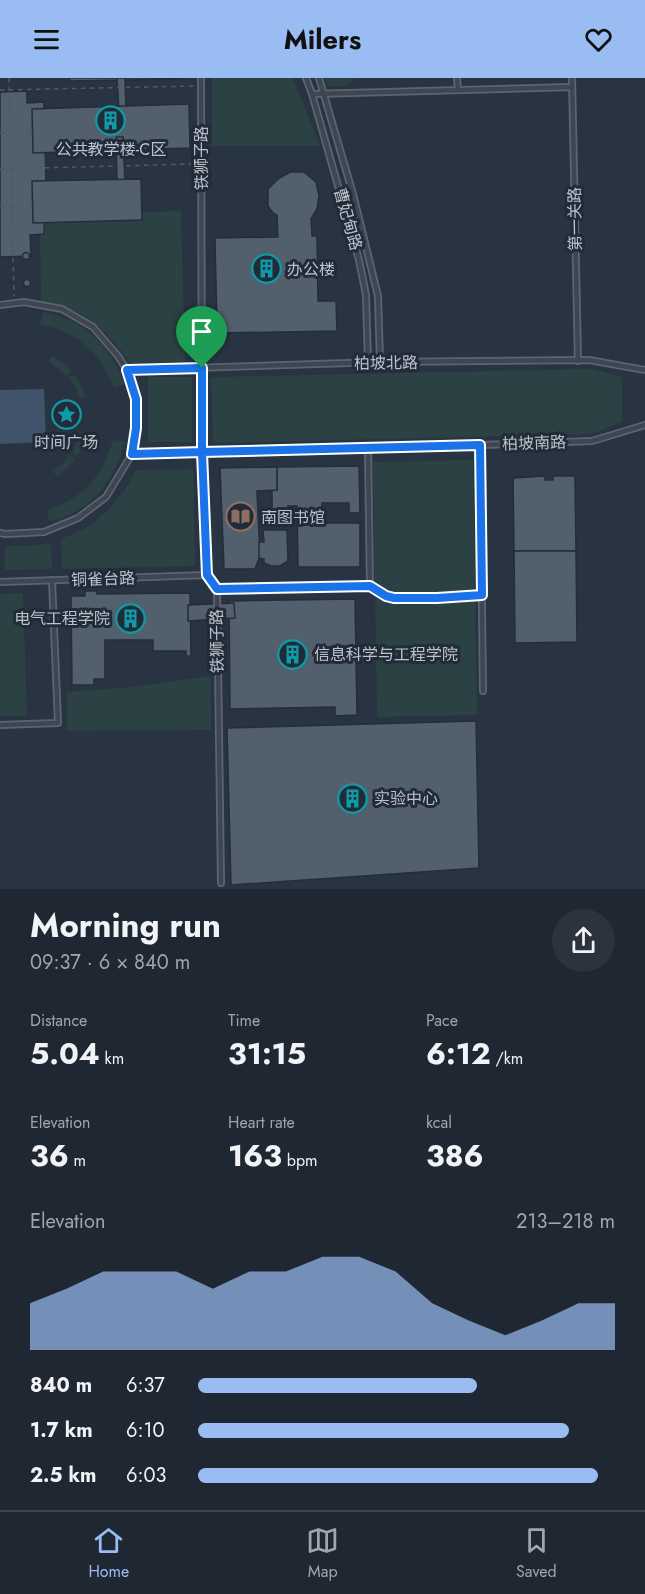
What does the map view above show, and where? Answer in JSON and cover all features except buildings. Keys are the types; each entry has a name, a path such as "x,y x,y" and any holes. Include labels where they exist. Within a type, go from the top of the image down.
{"lane":[{"name":"铁狮子路","path":"201,78 202,452 207,575 217,589 221,883"},
{"name":"曹妃甸路","path":"306,78 359,260 366,296 368,363"},
{"name":"曹妃甸路","path":"319,78 353,194 378,296 380,362"},
{"path":"457,78 458,90"},
{"name":"第一关路","path":"572,78 578,361"},
{"path":"312,94 572,87"},
{"path":"0,305 24,302 62,309 93,327 127,370 136,399 136,428 132,454 106,497 78,518 44,532 0,533"},
{"name":"柏坡北路","path":"127,370 380,362 589,360 645,370"},
{"name":"柏坡南路","path":"132,454 592,441 645,425"},
{"path":"480,445 483,691"},
{"path":"217,589 370,586 368,449"},
{"name":"铜雀台路","path":"0,582 207,575"},
{"path":"0,724 58,723 52,580"}],"path":[{"path":"9,78 15,303"},
{"path":"0,90 201,86"},
{"path":"0,133 32,132"},
{"path":"0,169 201,164"},
{"path":"0,206 33,204"},
{"path":"370,586 394,598 482,595"}],"green space":[{"path":"212,78 293,78 320,146 212,146"},
{"path":"325,78 354,79 345,86 328,86"},
{"path":"181,211 185,362 130,363 111,339 88,318 55,304 41,301 40,234 43,222 142,212"},
{"path":"43,312 71,321 94,336 111,357 125,384 114,387 101,363 86,345 66,333 40,324"},
{"path":"52,356 72,371 67,377 49,361"},
{"path":"592,369 622,377 622,422 591,434 213,443 211,377"},
{"path":"74,374 86,397 80,399 69,378"},
{"path":"148,377 192,377 192,442 148,442"},
{"path":"81,431 87,433 77,457 72,453"},
{"path":"113,440 125,442 114,470 99,493 78,510 50,522 46,511 81,493 89,485 103,466"},
{"path":"70,455 75,459 57,477 53,471"},
{"path":"473,460 477,715 377,717 373,462"},
{"path":"193,469 195,566 62,569 61,539 84,529 109,509 136,470"},
{"path":"47,543 51,546 52,569 5,570 7,546 33,546"},
{"path":"23,593 27,716 0,716 0,594"},
{"path":"211,676 211,730 67,731 67,692 132,687"}],"water":[{"path":"44,389 46,442 0,444 0,390"}],"place":[{"name":"公共教学楼-C区","path":"111,121"},
{"name":"办公楼","path":"266,269"},
{"name":"时间广场","path":"66,414"},
{"name":"南图书馆","path":"240,517"},
{"name":"电气工程学院","path":"131,618"},
{"name":"信息科学与工程学院","path":"293,654"},
{"name":"实验中心","path":"353,798"}],"route":[{"path":"202,368 127,370 136,399 136,428 132,454 202,452 207,575 217,589 370,586 394,598 482,595 480,445 202,452 202,368"}]}
